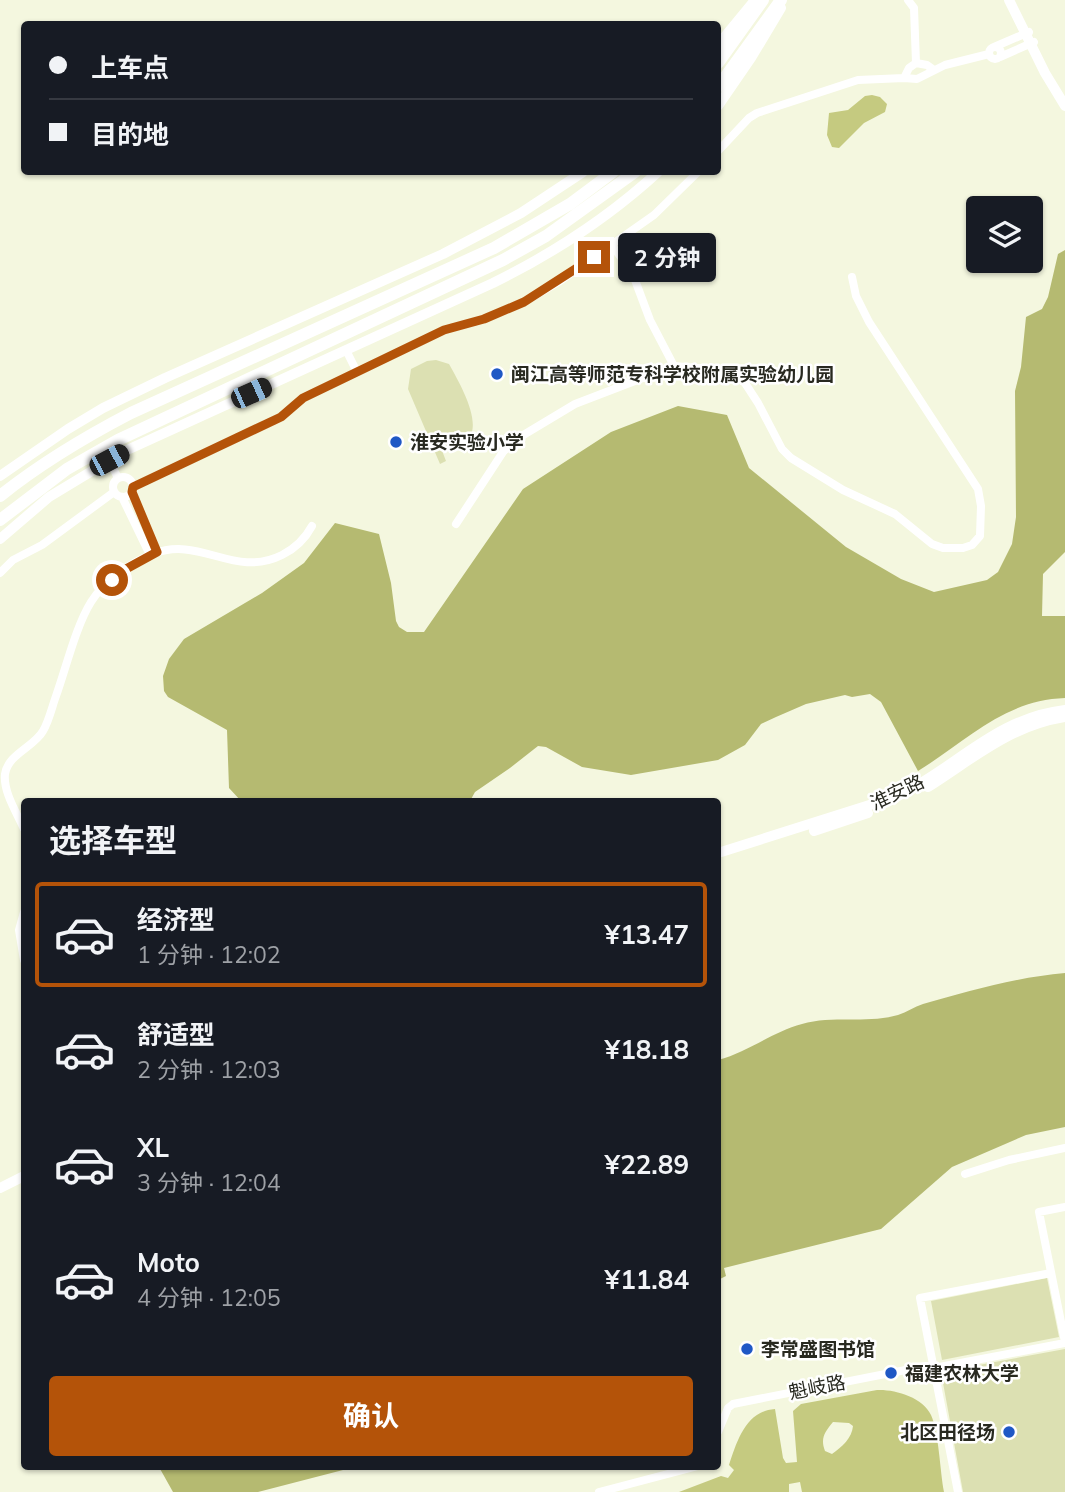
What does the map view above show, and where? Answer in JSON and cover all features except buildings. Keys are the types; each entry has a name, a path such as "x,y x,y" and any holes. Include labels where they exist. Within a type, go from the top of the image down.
{"highway":[{"path":"721,59 763,0"},
{"path":"721,83 783,0"},
{"path":"0,496 35,469 84,438 494,247 570,204 609,175"},
{"path":"0,520 67,469 118,440 503,260 557,228 631,175"}],"main road":[{"path":"721,41 755,0"},
{"path":"721,102 767,33 783,0"},
{"path":"1009,0 1065,106"},
{"path":"1014,0 1029,38 1065,99"},
{"path":"0,476 87,418 165,378 443,254 521,213 578,175"},
{"path":"0,539 49,497 107,457 493,283 538,259 599,219 654,175"},
{"path":"87,418 93,429"},
{"name":"淮安路","path":"721,852 898,796 926,781 984,739 1008,726 1031,717 1065,710"},
{"name":"淮安路","path":"721,859 846,821 907,799 1013,732 1038,722 1065,717"},
{"path":"0,1188 21,1178"},
{"path":"0,1196 21,1186"}],"street":[{"path":"908,0 914,8 916,63"},
{"path":"721,148 757,113 858,80 922,78 934,70 1029,38"},
{"path":"992,50 992,59 1000,57 1029,38"},
{"path":"904,78 909,68 916,63 927,65 934,70"},
{"path":"0,573 13,560 51,540 118,495 128,496 132,490 281,417 303,398 444,330 484,319 524,302 560,281 660,210 695,175"},
{"path":"611,244 632,272 654,330 674,366"},
{"path":"456,524 503,452 515,440 575,404 674,366 710,369 743,380 782,449 792,458 843,490 895,514 932,544 943,548 972,545 980,536 981,506 978,489 869,321 856,296 852,277"},
{"path":"346,351 357,372"},
{"path":"107,457 118,478"},
{"path":"118,478 128,479 154,553"},
{"path":"118,478 113,486 154,553"},
{"path":"21,822 7,788 5,775 13,759 43,731 91,601 117,575 154,553 194,550 243,563 265,562 293,549 312,526"},
{"path":"21,923 21,942"},
{"path":"965,1174 1009,1160 1065,1148"},
{"path":"934,1368 1065,1343 1039,1212 1065,1207"},
{"path":"958,1492 920,1298 1051,1273"},
{"name":"魁岐路","path":"721,1425 728,1408 733,1404 926,1366 934,1368"},
{"path":"599,1492 683,1470"}],"shaded area":[{"path":"865,96 880,97 887,104 885,112 864,123 839,148 832,147 827,135 829,113 848,110"},
{"path":"1065,250 1065,552 1043,574 1042,616 1065,616 1065,698 1043,700 1005,714 918,771 881,702 870,694 852,697 845,695 806,704 761,724 745,745 718,760 631,775 582,767 546,747 538,746 475,792 472,798 238,798 229,788 227,730 168,697 164,691 163,676 169,659 184,639 262,593 304,563 335,523 379,534 391,583 396,621 399,627 407,632 424,632 523,489 611,432 678,406 727,415 749,468 846,547 901,579 934,592 987,580 998,572 1012,544 1016,517 1015,391 1021,367 1026,317 1042,309 1048,297 1058,254"},
{"path":"436,360 449,364 455,375 468,403 473,429 468,439 458,446 441,448 446,461 440,464 408,389 411,369 427,361"},
{"path":"1065,973 1065,1127 1026,1135 952,1167 881,1229 724,1268 726,1276 721,1278 721,1059 780,1032 813,1021 886,1018 923,1004 1029,978"},
{"path":"1047,1278 1059,1337 942,1360 931,1301"},
{"name":"北区田径场","path":"1065,1349 1065,1492 963,1492 941,1372"},
{"path":"877,1390 899,1393 922,1403 934,1423 944,1492 802,1492 800,1482 789,1484 789,1492 679,1492 721,1476 728,1478 734,1470 729,1465 735,1446 744,1429 757,1415 765,1411 775,1409 786,1463 797,1462 793,1411 801,1404","holes":["833,1422 849,1423 853,1426 846,1442 832,1454 825,1451 824,1435"]},
{"path":"161,1470 343,1470 258,1492 173,1492"}],"place":[{"name":"闽江高等师范专科学校附属实验幼儿园","path":"497,374"},
{"name":"淮安实验小学","path":"396,442"},
{"name":"李常盛图书馆","path":"747,1349"},
{"name":"福建农林大学","path":"891,1373"},
{"name":"北区田径场","path":"1009,1432"}],"route":[{"path":"112,580 157,552 132,492 133,487 281,417 303,398 444,330 484,319 524,302 594,257"}]}
